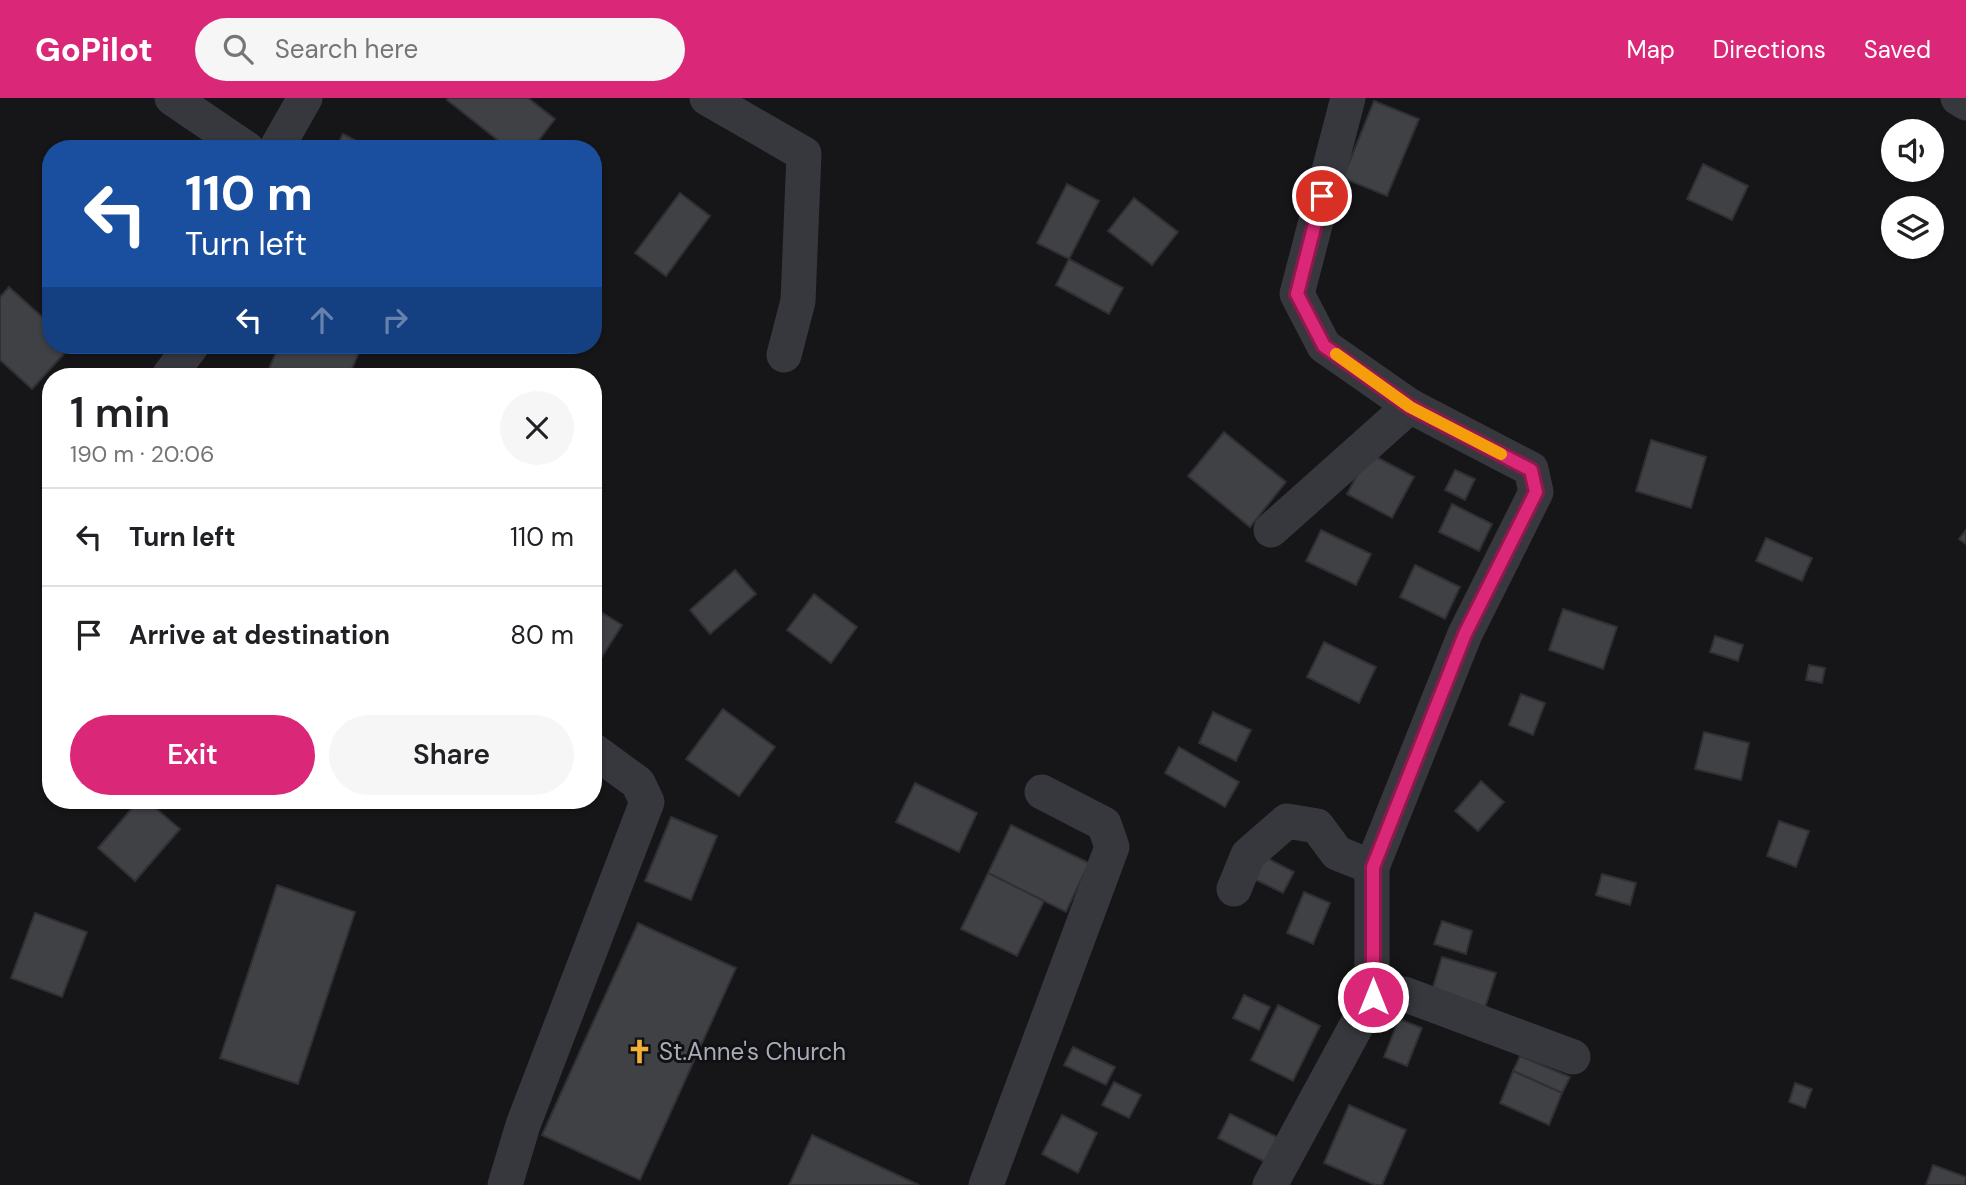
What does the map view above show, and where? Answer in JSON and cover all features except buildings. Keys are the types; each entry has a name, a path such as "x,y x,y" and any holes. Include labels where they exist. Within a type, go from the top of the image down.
{"street":[{"path":"172,98 234,140"},
{"path":"281,140 304,98"},
{"path":"707,98 804,153 798,300 784,355"},
{"path":"1270,1185 1373,997 1373,867 1465,634 1536,492 1531,470 1410,407 1324,346 1297,294 1348,98"},
{"path":"1958,98 1966,103"},
{"path":"1271,530 1410,407"},
{"path":"505,1185 523,1125 647,802 638,783 602,757"},
{"path":"986,1185 1112,847 1104,824 1042,792"},
{"path":"1234,889 1248,855 1287,821 1317,826 1337,853 1373,867"},
{"path":"1373,997 1404,995 1573,1057"}],"slow traffic":[{"path":"1336,354 1410,407 1501,454"}],"place":[{"name":"St.Anne's Church","path":"639,1051"}],"route":[{"path":"1322,196 1297,294 1324,346 1410,407 1531,470 1536,492 1465,634 1373,867 1373,997"}]}
